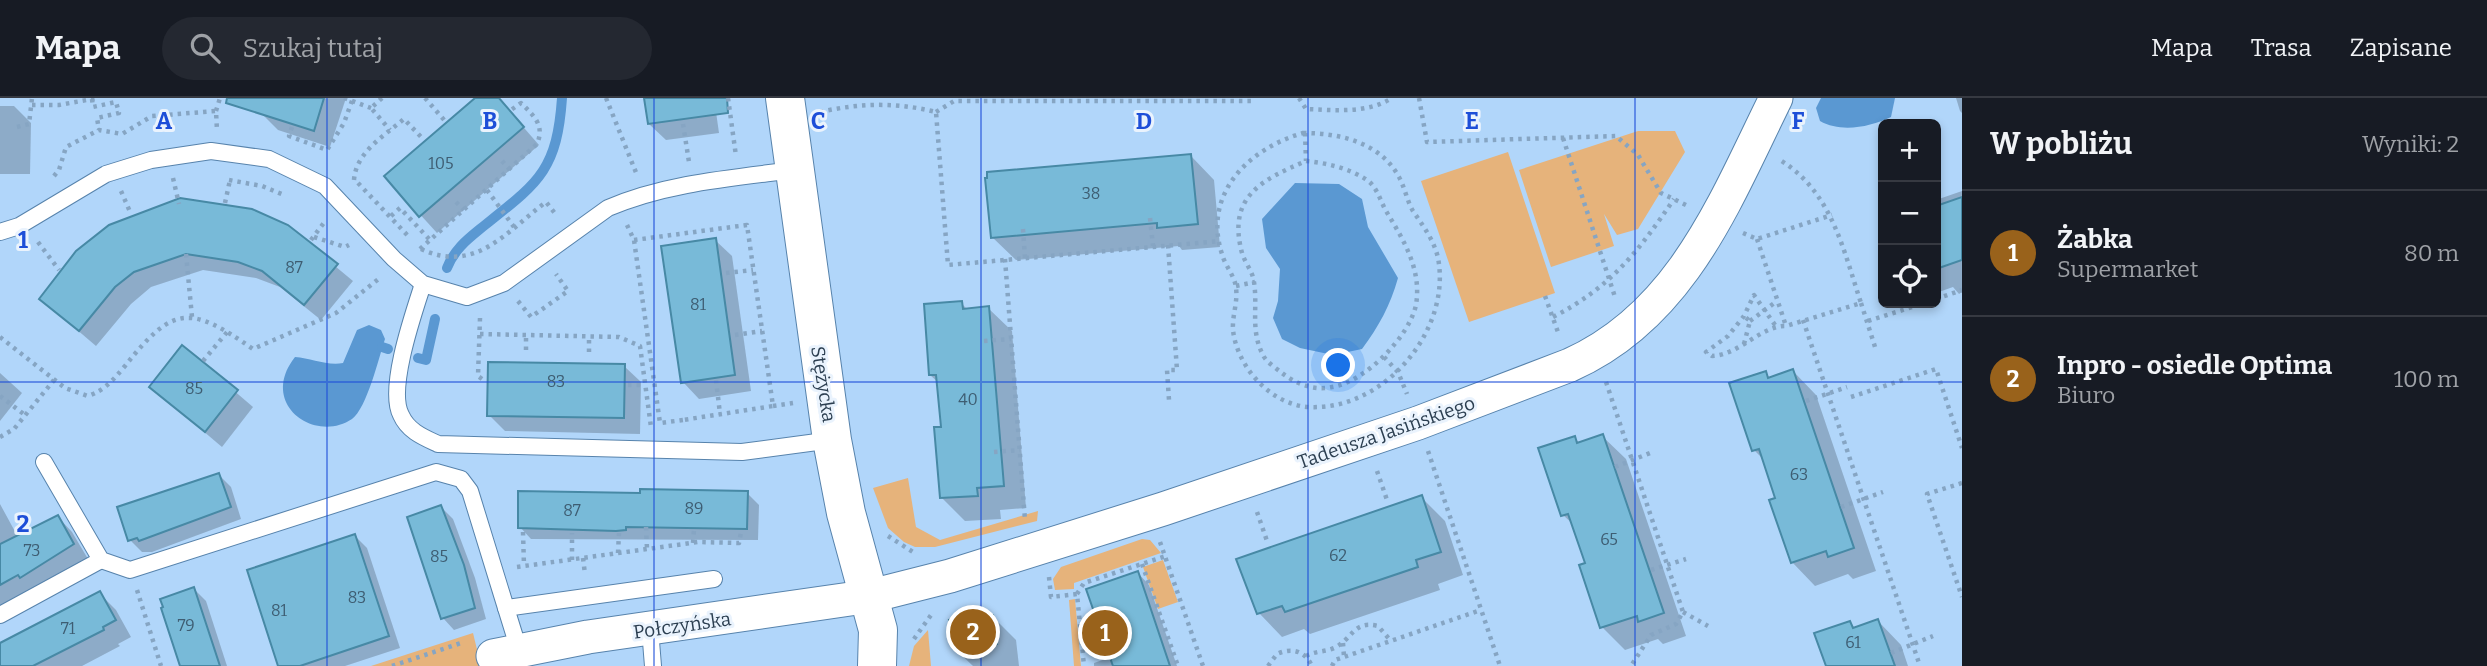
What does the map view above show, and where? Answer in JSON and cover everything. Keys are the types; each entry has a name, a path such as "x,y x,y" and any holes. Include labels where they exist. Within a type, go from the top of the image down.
{"street":[{"name":"Tadeusza Jasińskiego","path":"871,596 950,576 1163,509 1418,423 1528,383 1591,356 1632,328 1674,284 1738,181 1776,98"},
{"name":"Stężycka","path":"786,109 832,440 846,513 871,596 878,630 891,657"},
{"name":"Połczyńska","path":"506,653 871,596"}],"lane":[{"path":"0,232 19,226 106,174 150,160 211,151 269,159 325,186 394,259 423,284 467,297 504,283 608,208 625,201 654,191 794,170"},
{"path":"423,284 396,393 400,415 415,433 438,444 742,452 832,440"},
{"path":"44,461 101,560 130,570 436,472 461,479 470,491 506,608 506,653"},
{"path":"0,615 101,560"},
{"path":"506,608 714,579"},
{"path":"650,629 653,666"}],"path":[{"path":"17,127 29,124 32,98"},
{"path":"216,111 220,98"},
{"path":"344,98 353,99 371,108 390,130"},
{"path":"371,108 382,98"},
{"path":"425,98 446,121"},
{"path":"606,98 634,173 642,178"},
{"path":"728,98 735,146"},
{"path":"786,109 906,104 936,112 954,101 1253,101 1253,98"},
{"path":"1299,98 1307,109 1351,110 1384,103 1392,98"},
{"path":"1419,98 1426,142 1616,136 1638,155 1661,193"},
{"path":"33,105 95,99 93,107 116,102 119,113 97,118 100,130"},
{"path":"319,154 323,156 344,123 353,99"},
{"path":"420,249 530,152 541,136 537,119 522,103 511,110"},
{"path":"936,112 948,265 1220,241"},
{"path":"354,180 355,167 367,151 404,119 423,139"},
{"path":"683,124 690,167"},
{"path":"292,127 289,136 327,150"},
{"path":"1305,133 1306,162"},
{"path":"1305,133 1349,137 1368,146 1387,162 1399,177 1413,212 1423,223 1437,255 1440,274 1436,306 1429,327 1398,372 1354,399 1310,407 1289,403 1252,374 1235,344 1233,327 1236,286 1221,253 1220,241 1220,214 1234,174 1269,145 1305,133"},
{"path":"1563,138 1616,300"},
{"path":"1769,153 1813,186 1832,215 1876,349"},
{"path":"502,160 510,170"},
{"path":"1306,162 1335,166 1368,181 1397,226 1410,253 1417,285 1416,306 1406,329 1384,356 1369,369 1332,387 1306,386 1289,378 1264,358 1253,328 1255,282 1242,253 1239,226 1243,201 1259,183 1306,162"},
{"path":"346,174 391,216 420,249 435,256 467,258"},
{"path":"160,181 183,177"},
{"path":"173,178 178,204"},
{"path":"221,179 262,186 286,196"},
{"path":"225,203 230,180"},
{"path":"110,197 134,187"},
{"path":"487,190 512,224"},
{"path":"121,191 131,214"},
{"path":"1545,296 1553,317 1610,281 1640,249 1674,199"},
{"path":"456,202 464,210"},
{"path":"391,216 402,206 430,240"},
{"path":"317,214 335,227"},
{"path":"1746,234 1757,239 1832,215"},
{"path":"1150,218 1153,246"},
{"path":"327,220 312,238 345,247 353,243"},
{"path":"618,230 636,221"},
{"path":"627,225 634,240 660,423 773,406 747,225 634,240"},
{"path":"1023,229 1025,258"},
{"path":"27,247 48,235"},
{"path":"344,235 360,251"},
{"path":"1757,239 1786,326"},
{"path":"38,242 59,270"},
{"path":"1168,245 1177,370 1167,370 1169,400"},
{"path":"186,254 192,317"},
{"path":"1005,259 1026,528"},
{"path":"505,306 517,300 531,317 568,290 555,272 566,264"},
{"path":"374,268 415,308"},
{"path":"726,273 753,270"},
{"path":"0,337 54,380 74,393 88,396 101,391 162,325 192,317 215,323 253,349 336,313 381,277"},
{"path":"1236,286 1255,282"},
{"path":"1941,298 1962,290"},
{"path":"1775,325 1754,295 1744,316 1728,336 1706,352 1712,356 1723,356 1775,325 1786,326 1861,303"},
{"path":"1744,345 1750,321 1777,301"},
{"path":"1868,321 1909,308"},
{"path":"473,318 493,312"},
{"path":"1744,316 1750,321"},
{"path":"480,318 478,376 486,382"},
{"path":"1803,320 1920,666"},
{"path":"203,361 228,331"},
{"path":"735,335 762,331"},
{"path":"480,334 620,337 639,346 652,431 638,449"},
{"path":"526,335 526,350"},
{"path":"589,337 589,352"},
{"path":"984,341 1011,339"},
{"path":"1384,356 1398,372 1410,402"},
{"path":"1851,397 1936,369 1962,448"},
{"path":"1603,375 1683,612 1708,626"},
{"path":"0,437 14,429 54,380"},
{"path":"716,380 720,414"},
{"path":"628,385 645,385"},
{"path":"1805,401 1847,387"},
{"path":"0,396 25,415"},
{"path":"680,428 684,427 682,420"},
{"path":"1424,439 1500,666"},
{"path":"994,452 1020,450"},
{"path":"1615,467 1650,453"},
{"path":"1376,467 1387,500"},
{"path":"1962,483 1927,494 1962,597"},
{"path":"1841,507 1884,492"},
{"path":"1255,509 1266,541"},
{"path":"646,527 647,549"},
{"path":"694,529 694,542"},
{"path":"523,532 524,566"},
{"path":"495,570 694,542 739,543 741,532"},
{"path":"572,533 572,559"},
{"path":"618,553 619,533"},
{"path":"1155,537 1160,541 1166,556 1203,666"},
{"path":"1084,666 1077,594 1084,583 1166,556"},
{"path":"1651,570 1686,559"},
{"path":"1142,564 1178,666"},
{"path":"1048,566 1051,597 1077,594"},
{"path":"130,570 162,666"},
{"path":"891,657 934,610"},
{"path":"1332,666 1335,660 1481,610"},
{"path":"1631,666 1651,635 1676,624 1683,612"},
{"path":"1306,656 1343,643 1352,630 1364,624 1378,626 1391,641"},
{"path":"1891,653 1933,636"},
{"path":"392,666 472,639 506,653"},
{"path":"1343,643 1345,657"},
{"path":"1268,666 1272,659 1284,651 1292,650 1306,656 1312,666"}],"shaded area":[{"path":"1638,131 1675,131 1685,152 1638,229 1617,235 1604,214 1614,246 1551,267 1519,170"},
{"path":"1508,152 1555,293 1469,322 1421,181"},
{"path":"908,478 916,527 940,540 1038,511 1037,521 935,547 915,547 904,542 888,528 873,488"},
{"path":"1142,539 1150,540 1161,553 1074,583 1074,589 1055,590 1053,579 1061,567"},
{"path":"1163,560 1178,602 1158,609 1143,567"},
{"path":"1075,599 1081,666 1074,666 1069,600"},
{"path":"928,630 931,666 909,666 914,646"},
{"path":"473,633 481,666 371,666"}],"water":[{"path":"1821,98 1895,98 1891,117 1878,119 1878,122 1865,126 1846,128 1828,125 1820,121 1816,108"},
{"path":"1295,183 1339,184 1362,199 1368,227 1398,278 1383,315 1362,349 1333,355 1300,348 1282,339 1273,318 1278,301 1280,269 1266,248 1262,219"},
{"path":"369,325 381,330 385,339 367,394 357,413 352,419 337,425 322,426 308,423 296,415 287,404 283,390 285,374 295,357 343,363 357,330"}],"building":[{"path":"227,98 324,98 314,131 226,103"},
{"path":"475,98 499,98 524,127 419,217 384,176"},
{"path":"644,98 727,98 728,113 648,124"},
{"path":"1191,154 1198,224 1157,228 1157,223 991,238 985,178 987,172"},
{"path":"1962,197 1962,260 1941,267 1941,245 1941,204"},
{"path":"180,198 252,209 288,225 338,264 304,305 262,271 238,262 186,254 134,272 115,287 79,331 39,299 76,251 109,225"},
{"path":"716,238 735,375 681,383 661,246"},
{"path":"962,301 963,309 989,306 1004,486 977,488 978,496 940,498 934,427 941,427 936,375 929,375 924,304"},
{"path":"182,345 238,390 205,432 149,387"},
{"path":"488,362 625,364 624,418 487,416"},
{"path":"1793,369 1854,548 1828,557 1826,551 1791,563 1769,500 1775,498 1759,449 1752,451 1729,383 1766,371 1768,378"},
{"path":"1603,434 1664,613 1638,622 1637,616 1600,628 1579,565 1585,563 1568,514 1561,516 1538,448 1575,436 1577,443"},
{"path":"219,473 231,507 139,541 137,538 128,541 117,507"},
{"path":"640,489 748,491 747,529 626,527 626,530 616,531 518,528 518,491 640,493"},
{"path":"1422,495 1441,552 1416,560 1418,567 1285,612 1282,606 1257,614 1236,559"},
{"path":"441,505 464,565 475,608 441,619 407,517"},
{"path":"58,515 74,544 20,578 18,575 0,585 0,544"},
{"path":"355,534 389,636 300,666 278,666 247,570"},
{"path":"1138,571 1170,666 1113,666 1086,589"},
{"path":"194,587 220,666 180,666 160,599"},
{"path":"100,591 116,620 103,627 104,630 33,666 0,666 0,643"},
{"path":"993,615 997,644 953,648 949,620"},
{"path":"1878,619 1895,666 1826,666 1814,633 1850,621 1853,628"}],"waterway":[{"path":"447,268 463,244 519,197 542,172 555,142 562,98"},
{"path":"418,358 426,360 435,319"},
{"path":"382,347 388,349"}],"place":[{"name":"Inpro - osiedle Optima","path":"973,632"},
{"name":"Żabka","path":"1105,633"}]}
